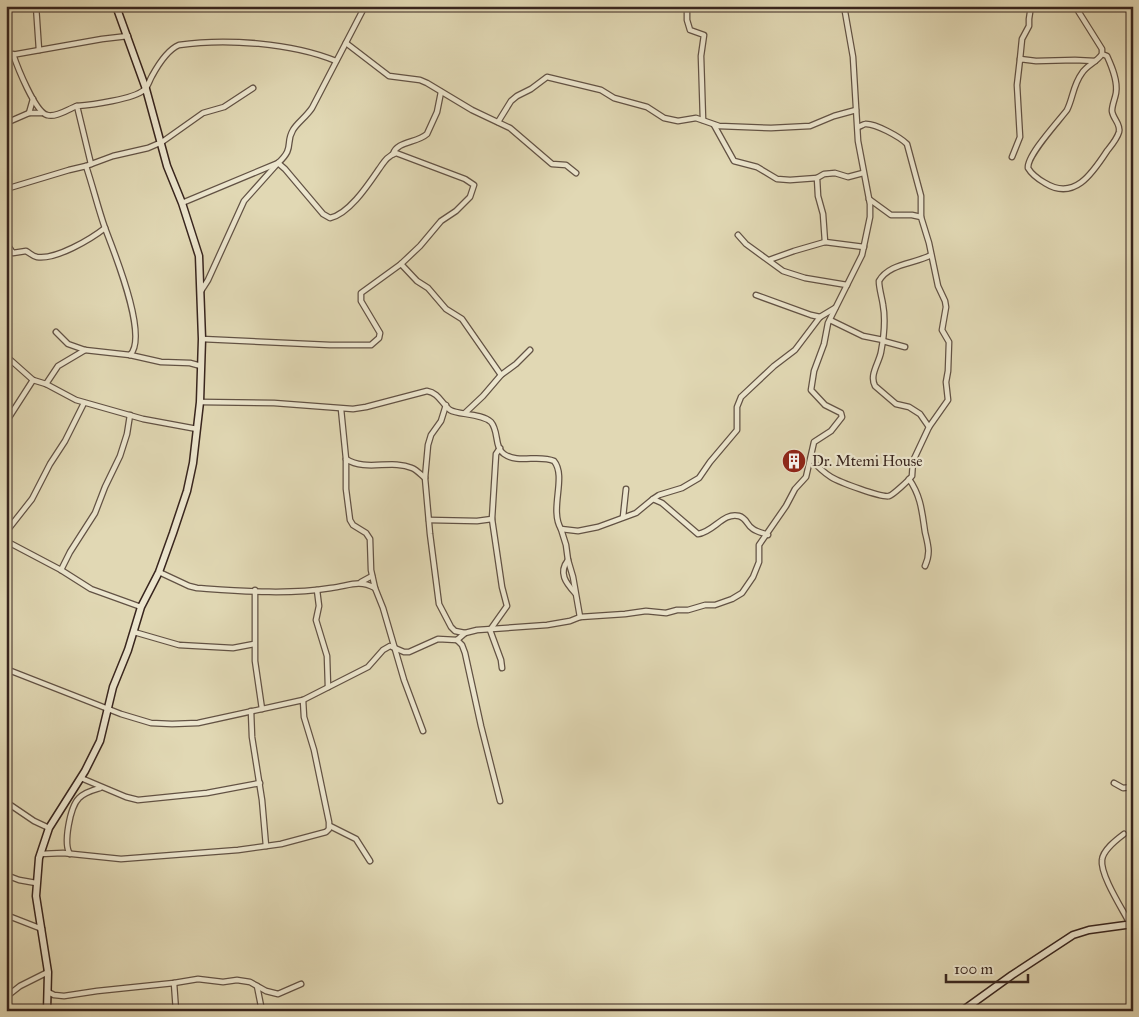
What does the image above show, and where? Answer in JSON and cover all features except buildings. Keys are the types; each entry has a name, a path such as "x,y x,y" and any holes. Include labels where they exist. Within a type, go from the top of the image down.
{"main road":[{"path":"47,1011 48,972 36,896 40,854 49,828 81,778 100,741 107,708 141,607 158,572 187,491 194,462 200,402 202,339 199,256 182,203 167,166 146,89 116,6"},
{"path":"962,1011 1026,965 1073,935 1089,930 1131,924"}],"street":[{"path":"36,6 39,50"},
{"path":"201,291 208,280 244,201 288,154 292,131 312,108 365,6"},
{"path":"687,6 687,20 690,30 704,35 701,56 703,120"},
{"path":"6,669 151,724 198,722 303,700 368,668 390,646 400,651 409,652 438,640 457,640 465,633 477,630 558,624 580,617 646,611 666,613 688,610 726,602 742,593 750,582 759,562 759,545 768,535 795,489 806,477 814,442 831,431 842,417 841,412 825,405 811,390 814,371 830,320 862,255 870,217 856,110 853,57 844,6"},
{"path":"1012,158 1020,137 1017,85 1022,39 1029,26 1031,6"},
{"path":"1076,6 1102,49 1102,54"},
{"path":"6,56 128,36"},
{"path":"6,123 29,113 54,115 77,106 123,98 146,89 152,75 164,58 172,48 179,45 190,43 254,44 312,52 336,61"},
{"path":"346,43 389,76 420,80 520,135 552,164 566,165 576,173"},
{"path":"13,54 23,79 42,113"},
{"path":"1102,54 1106,55 1109,61 1117,84 1112,110 1114,118 1119,124 1119,132 1102,161 1086,179 1073,188 1056,189 1033,175 1027,166 1035,151 1067,110 1075,83 1080,75 1102,54"},
{"path":"1020,59 1095,61"},
{"path":"498,122 511,101 546,77 601,90 614,98 647,108 664,118 678,121 693,117 714,125 771,128 810,126 834,116 856,110"},
{"path":"6,189 113,156 148,148 162,142 203,113 224,107 253,88"},
{"path":"278,163 323,214 330,218 343,212 356,199 399,145 406,145 427,134 436,112 441,92"},
{"path":"29,113 33,99"},
{"path":"77,106 88,165 105,228 128,291 136,337 136,347 130,355"},
{"path":"811,459 817,467 832,478 884,496 892,495 910,479 913,473 913,461 929,427 948,400 946,382 949,342 942,330 946,307 938,286 921,217 921,196 907,144 891,133 872,125 865,124 858,127"},
{"path":"714,125 734,161 758,168 770,176 783,181 816,178 824,174 835,173 843,177 863,173"},
{"path":"202,339 337,346 371,345 379,338 380,333 361,301 362,293 401,264 420,246 441,221 456,211 470,197 474,188 474,185 465,179 398,153 393,154"},
{"path":"182,203 278,163"},
{"path":"816,178 823,214 825,242"},
{"path":"868,198 891,215 921,217"},
{"path":"6,243 13,252 26,251 34,256 44,257 73,248 105,228"},
{"path":"738,235 746,244 783,271 811,279 847,285"},
{"path":"770,260 825,242 864,247"},
{"path":"929,427 920,414 909,407 896,404 874,384 873,377 880,360 885,321 879,285 881,278 897,267 931,255"},
{"path":"401,264 428,288 446,309 462,320 501,375"},
{"path":"756,295 811,316 820,317"},
{"path":"561,529 572,531 584,530 623,518 636,513 659,495 682,488 699,478 737,430 737,407 741,396 795,350 820,317 835,308"},
{"path":"830,320 863,336 905,346"},
{"path":"56,332 68,344 85,350 130,355 161,362 190,363 201,366"},
{"path":"46,384 58,366 85,350"},
{"path":"465,413 501,375 530,350"},
{"path":"6,356 33,380 46,384 84,403 197,429"},
{"path":"6,422 33,380"},
{"path":"200,402 274,403 341,408 366,407 427,391 433,392 456,412 465,413 490,422 496,432 500,448 505,454 510,457 549,459 557,465 559,470 556,512 558,524 566,545 580,617"},
{"path":"6,532 32,499 50,464 65,442 84,403"},
{"path":"446,405 441,421 431,435 428,445 425,478 440,604 451,627 465,633"},
{"path":"341,408 346,459 346,489 350,520 353,525 366,533 370,539 372,576 375,588 383,608 404,680 423,730"},
{"path":"61,570 95,513 120,456 127,434 130,415"},
{"path":"490,630 507,606 502,587 492,519 496,454 500,448"},
{"path":"346,459 366,466 405,466 413,468 425,478"},
{"path":"910,479 916,488 922,508 925,532 929,542 930,553 925,566"},
{"path":"623,518 626,489"},
{"path":"653,499 662,503 698,534 705,533 728,516 734,515 744,518 754,530 768,535"},
{"path":"429,520 477,521 492,519"},
{"path":"6,540 91,589 141,607"},
{"path":"568,560 564,568 565,581 576,594"},
{"path":"158,572 197,588 255,590 317,590 361,582 372,576"},
{"path":"361,582 375,588"},
{"path":"255,590 254,644 256,673 262,709"},
{"path":"317,590 318,606 316,620 327,656 328,687"},
{"path":"490,630 502,668"},
{"path":"134,632 179,645 233,648 254,644"},
{"path":"457,640 462,645 465,653 500,801"},
{"path":"40,854 129,858 238,850 316,836 326,832 330,826 314,750 304,717 303,700"},
{"path":"251,711 252,737 260,782 266,846"},
{"path":"81,778 126,797 142,800 207,792 260,782"},
{"path":"1114,783 1123,788 1133,787"},
{"path":"70,854 67,850 67,844 70,816 74,804 81,796 91,790 102,788"},
{"path":"6,802 34,821 49,828"},
{"path":"330,826 356,840 370,861"},
{"path":"1124,834 1103,854 1101,861 1105,876 1131,924"},
{"path":"6,875 36,883"},
{"path":"6,915 42,929"},
{"path":"6,997 20,986 48,972"},
{"path":"48,992 64,996 198,979 223,982 238,980 250,982 266,991 278,994 301,984"},
{"path":"174,983 176,1011"},
{"path":"257,986 262,1011"}],"place":[{"name":"Dr. Mtemi House","path":"794,461"}]}
